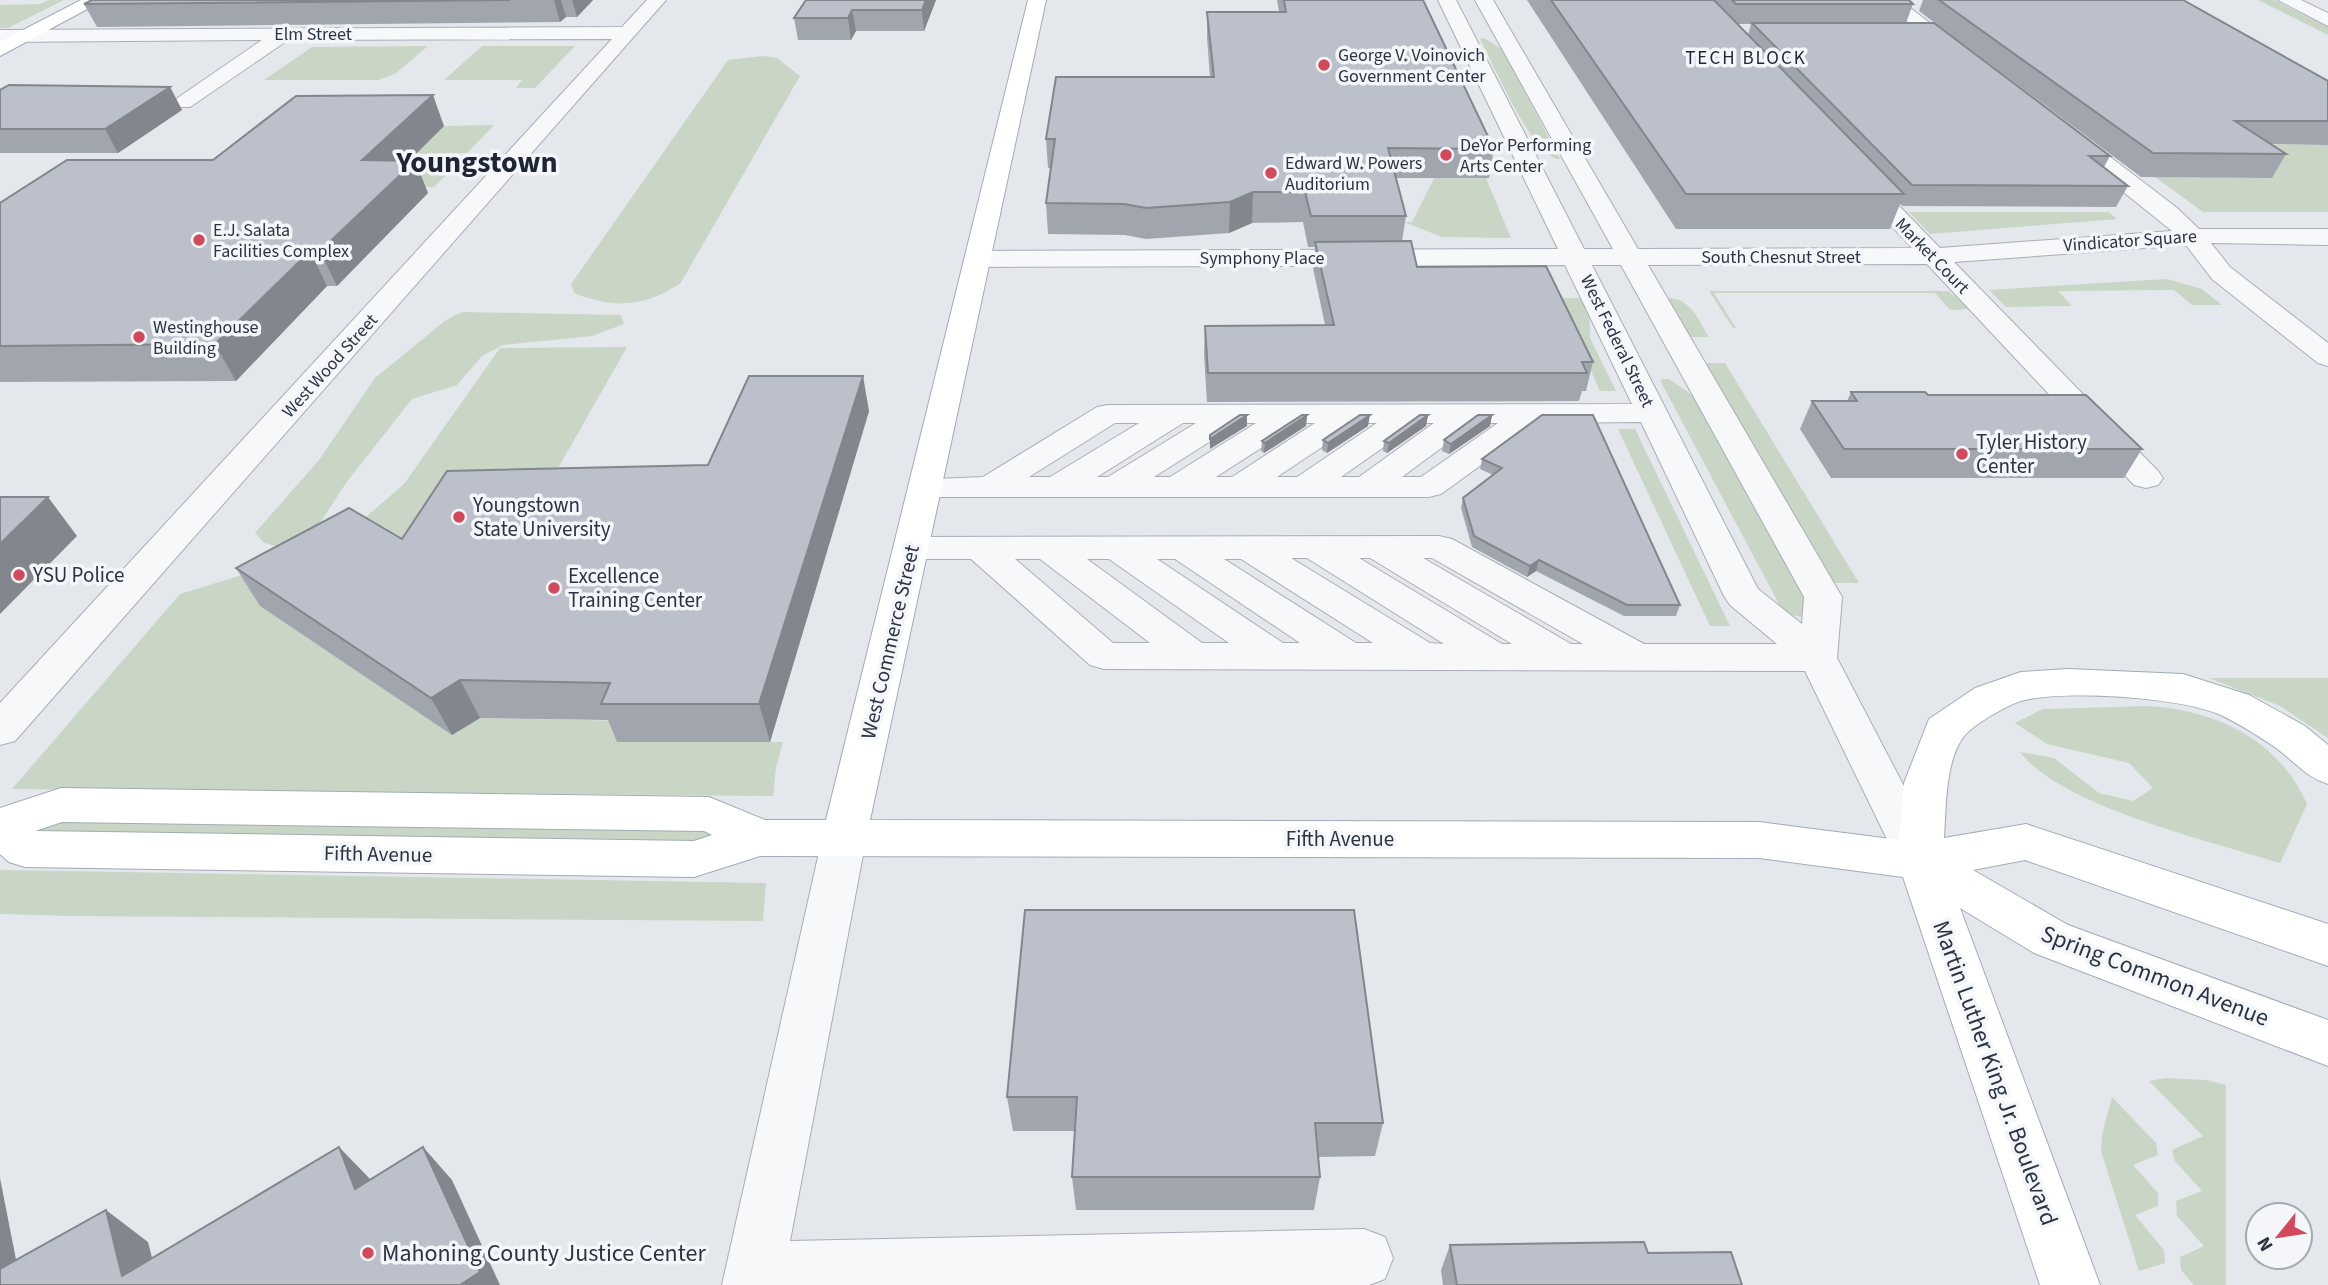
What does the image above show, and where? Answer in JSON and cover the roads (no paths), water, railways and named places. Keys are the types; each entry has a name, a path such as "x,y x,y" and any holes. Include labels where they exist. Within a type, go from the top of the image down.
{"main road":[{"path":"0,50 94,0"},
{"name":"West Commerce Street","path":"844,839 1037,0"},
{"path":"2328,768 2290,737 2235,705 2183,688 2068,682 2021,686 1989,698 1944,730 1926,783 1920,861 2026,842 2328,945"},
{"name":"Fifth Avenue","path":"0,827 25,849 694,859 760,838 1759,840 1920,861"},
{"name":"Spring Common Avenue","path":"1920,861 2051,939 2328,1043"},
{"name":"Martin Luther King Jr. Boulevard","path":"1920,861 2070,1285"}],"street":[{"name":"West Wood Street","path":"0,730 657,0"},
{"name":"West Federal Street","path":"1447,0 1743,596 1818,658 1920,861"},
{"path":"979,548 1104,656 1818,658 1823,597 1484,0"},
{"path":"1889,0 1975,65"},
{"path":"2287,0 2328,20"},
{"name":"Elm Street","path":"0,36 627,33"},
{"path":"1897,33 1933,33"},
{"path":"183,103 283,35"},
{"path":"2047,120 2166,212 2193,237 2221,273 2328,357"},
{"name":"Market Court","path":"1845,164 2147,478"},
{"name":"Vindicator Square","path":"1932,256 2193,237 2328,237"},
{"name":"South Chesnut Street","path":"1630,257 1932,256"},
{"name":"Symphony Place","path":"979,259 1630,257"},
{"path":"1057,487 1178,413"},
{"path":"1115,487 1234,413"},
{"path":"1240,486 1352,413"},
{"path":"1306,486 1412,413"},
{"path":"1367,486 1468,413"},
{"path":"989,487 1108,414 1653,414"},
{"path":"1177,486 1294,414"},
{"path":"926,486 1429,487 1532,414"},
{"path":"1314,547 1496,657"},
{"path":"1378,547 1564,657"},
{"path":"912,548 1438,547 1636,657"},
{"path":"1049,548 1196,658"},
{"path":"1117,548 1276,657"},
{"path":"1183,548 1350,657"},
{"path":"1249,548 1423,657"},
{"name":"West Commerce Street","path":"754,1278 844,839"},
{"path":"754,1278 1364,1258"}],"place":[{"name":"George V. Voinovich Government Center","path":"1324,65"},
{"name":"DeYor Performing Arts Center","path":"1446,155"},
{"name":"Edward W. Powers Auditorium","path":"1271,173"},
{"name":"E.J. Salata Facilities Complex","path":"199,240"},
{"name":"Westinghouse Building","path":"139,337"},
{"name":"Tyler History Center","path":"1962,454"},
{"name":"Youngstown State University","path":"459,517"},
{"name":"YSU Police","path":"19,575"},
{"name":"Excellence Training Center","path":"554,588"},
{"name":"Mahoning County Justice Center","path":"368,1253"}],"district":[{"name":"TECH BLOCK","path":"1746,58"},
{"name":"Youngstown","path":"477,162"}]}
